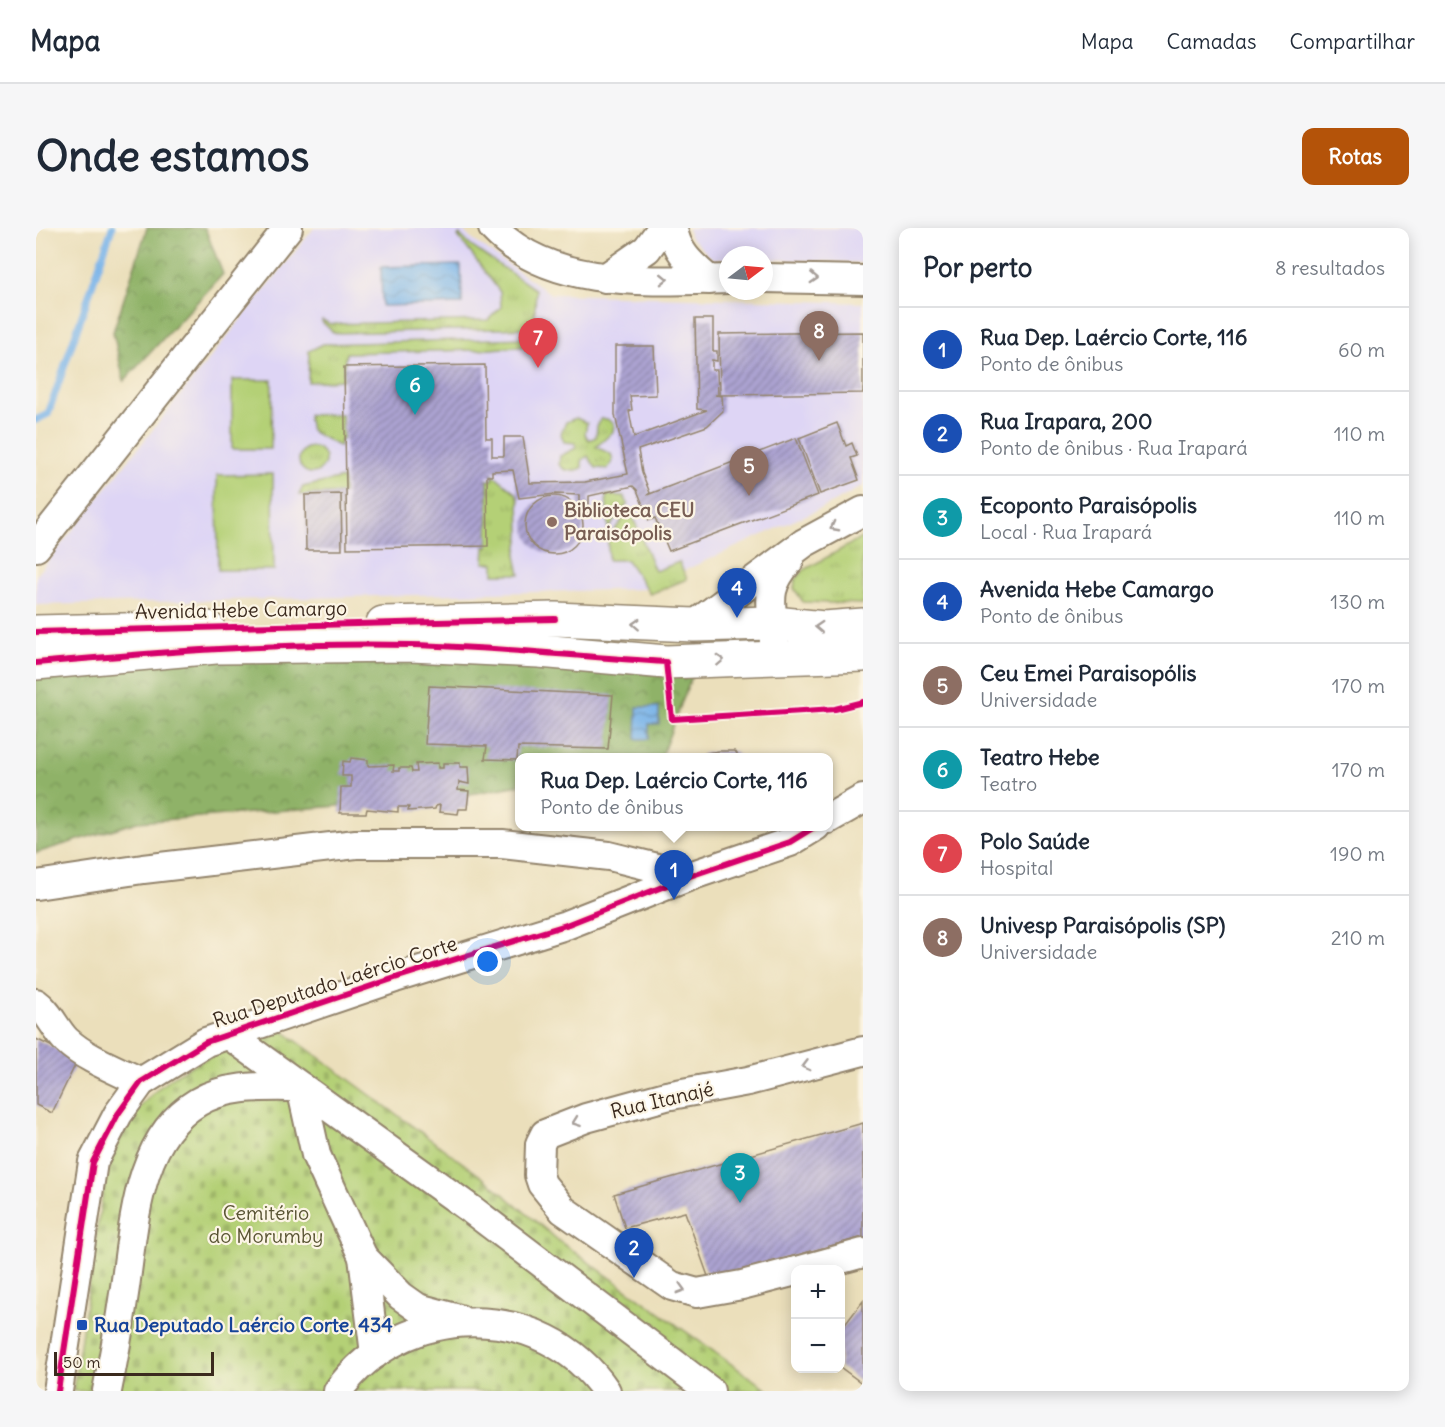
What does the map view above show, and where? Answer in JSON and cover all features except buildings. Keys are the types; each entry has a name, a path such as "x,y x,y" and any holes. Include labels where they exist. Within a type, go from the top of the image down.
{"main road":[{"name":"Avenida Hebe Camargo","path":"36,632 555,619 694,625 774,623 824,628 863,625"},
{"name":"Avenida Hebe Camargo","path":"36,663 216,647 411,645 539,651 666,662 863,655"}],"street":[{"path":"36,547 288,228"},
{"path":"493,228 504,240 544,263 605,278 718,279"},
{"path":"605,278 647,249 662,228"},
{"path":"673,228 674,239 686,259 718,279"},
{"path":"773,278 863,280"},
{"path":"694,625 804,543 863,511"},
{"path":"774,658 774,623 770,592 776,576 804,543"},
{"path":"833,816 863,799"},
{"name":"Rua Deputado Laércio Corte","path":"58,1391 93,1161 117,1114 141,1082 206,1042 395,978 566,925 690,876 790,842 808,831"},
{"path":"36,885 165,866 356,844 502,844 609,856 690,876"},
{"path":"36,1003 44,1009 66,1039 81,1051 141,1082"},
{"path":"229,1035 472,1210 710,1391"},
{"name":"Rua Itanajé","path":"791,1272 742,1285 697,1293 672,1286 563,1210 542,1184 539,1175 540,1144 545,1134 586,1118 666,1096 748,1081 863,1051"},
{"path":"301,1087 316,1155 363,1257 375,1354"},
{"path":"107,1391 135,1215 148,1168 162,1138 172,1123 198,1102 209,1097 234,1090 301,1087"},
{"path":"816,1265 863,1253"},
{"path":"363,1257 401,1296 418,1308 467,1321 511,1326 551,1342 580,1362 606,1391"},
{"path":"338,1391 359,1366 409,1334 438,1325 467,1321"}],"shaded area":[{"path":"314,228 461,228 470,238 551,294 863,303 863,486 826,506 643,589 36,605 36,576"},
{"path":"688,228 863,228 863,263 773,259 773,246 719,246 719,259 713,259 689,236"}],"green space":[{"path":"147,228 205,228 223,274 124,381 113,332"},
{"path":"460,235 471,246 536,290 534,328 334,333 322,322 322,320 331,324 488,320 501,307 500,292 458,236"},
{"path":"531,339 529,346 477,350 346,353 342,380 308,382 309,351 323,344"},
{"path":"232,380 272,380 271,449 232,449"},
{"path":"342,414 343,439 340,440 340,447 311,431 308,415"},
{"path":"576,418 587,423 585,434 589,440 596,437 597,426 601,419 607,419 614,424 613,432 596,447 611,454 613,460 608,469 596,468 588,456 582,460 582,468 576,470 566,470 559,464 560,456 576,448 575,443 564,442 561,434 566,422"},
{"path":"312,447 321,451 325,460 321,469 312,473 303,469 299,460 303,451"},
{"path":"273,474 274,570 218,570 217,475"},
{"path":"493,474 516,493 519,500 520,535 516,556 520,574 494,574 494,563 484,563 485,547 488,547 488,480 493,480"},
{"path":"343,478 343,493 299,495 303,487"},
{"path":"606,495 624,496 628,504 608,529"},
{"path":"630,510 655,571 679,562 687,579 650,594 627,560 608,560 608,538"},
{"path":"863,537 863,604 803,602 794,588 796,579 804,570"},
{"path":"406,655 692,676 663,753 515,753 515,786 454,797 137,822 36,853 36,661"},
{"name":"Cemitério do Morumby","path":"283,1031 490,1183 559,1241 769,1391 73,1391 104,1187 120,1139 133,1117 149,1097 170,1079 197,1063 225,1051"}],"water":[{"path":"461,265 462,304 382,306 381,267"},
{"path":"637,707 659,707 659,724 649,724 649,739 636,739"}],"waterway":[{"path":"36,420 48,414 112,228"}],"cycle path":[{"path":"36,632 555,619"},
{"path":"36,663 271,646 365,644 444,646 666,662 672,719 835,709 863,702"},
{"path":"58,1391 93,1162 118,1114 141,1082 206,1042 395,978 566,925 690,876 790,842 808,831"}],"place":[{"name":"Univesp Paraisópolis (SP)","path":"819,361"},
{"name":"Polo Saúde","path":"538,368"},
{"name":"Teatro Hebe","path":"415,415"},
{"name":"Ceu Emei Paraisopólis","path":"749,496"},
{"name":"Biblioteca CEU Paraisópolis","path":"552,522"},
{"name":"Avenida Hebe Camargo","path":"737,618"},
{"name":"Rua Dep. Laércio Corte, 116","path":"674,900"},
{"name":"Ecoponto Paraisópolis","path":"740,1203"},
{"name":"Rua Irapara, 200","path":"634,1278"},
{"name":"Rua Deputado Laércio Corte, 434","path":"82,1325"}]}
